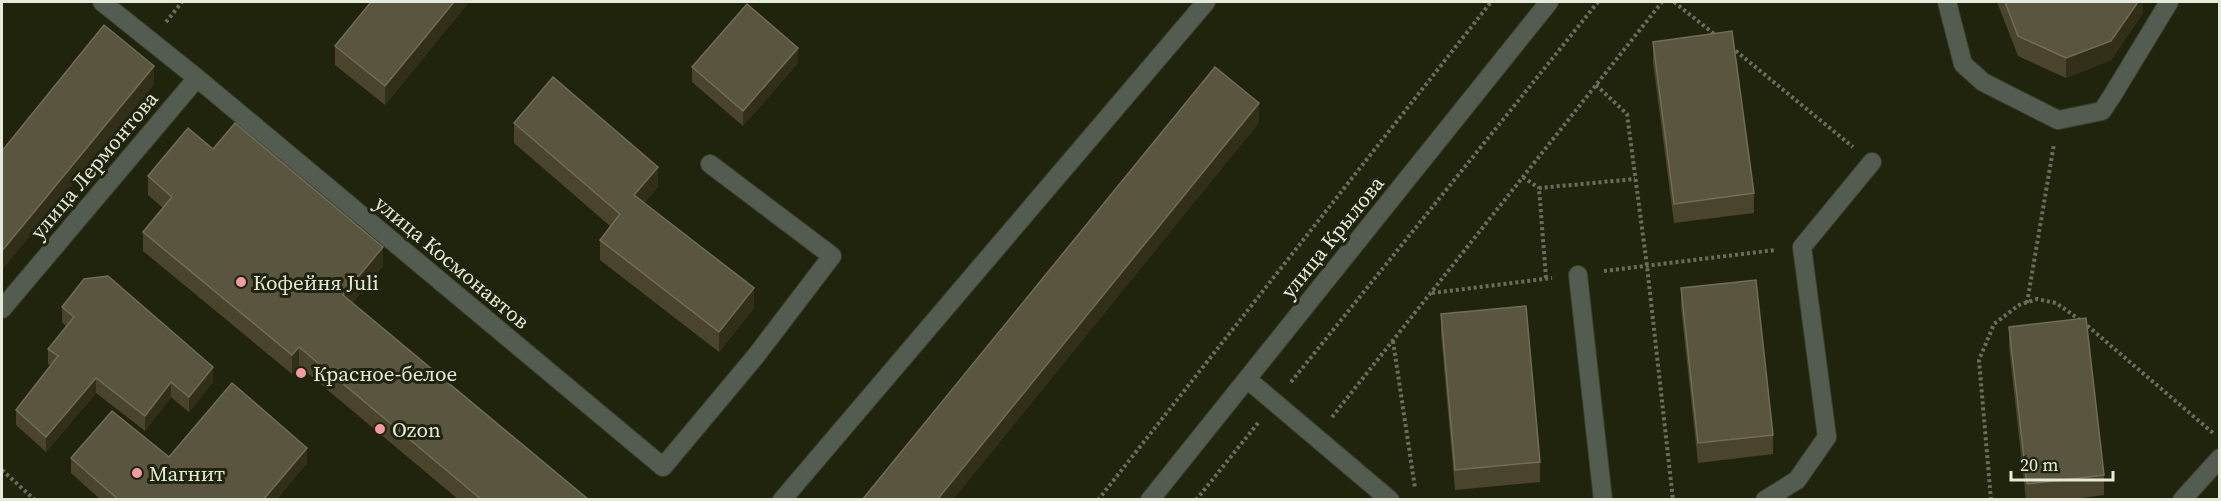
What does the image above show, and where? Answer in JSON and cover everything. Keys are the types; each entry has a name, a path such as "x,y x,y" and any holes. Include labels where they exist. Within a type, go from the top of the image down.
{"street":[{"name":"улица Космонавтов","path":"102,2 197,78 663,467 755,357 832,256 710,164"},
{"path":"782,500 1206,2"},
{"name":"улица Крылова","path":"1150,500 1549,2"},
{"path":"1947,2 1963,64 1983,82 2058,120 2102,111 2169,2"},
{"name":"улица Лермонтова","path":"2,309 197,78"},
{"path":"1765,500 1797,480 1827,437 1802,247 1872,162"},
{"path":"1578,274 1603,500"},
{"path":"1247,379 1390,500"},
{"path":"2182,500 2220,458"}],"path":[{"path":"1098,500 1491,2"},
{"path":"1196,500 1598,2"},
{"path":"1316,437 1662,2"},
{"path":"1674,2 1719,38"},
{"path":"1728,45 1872,162"},
{"path":"1596,85 1627,114 1647,266 1673,500"},
{"path":"2027,303 2058,120"},
{"path":"1523,177 1539,188 1635,179"},
{"path":"1539,188 1546,278"},
{"path":"1431,293 1802,247"},
{"path":"1992,500 1979,360 1994,324 2019,305 2037,299 2056,303 2083,322 2220,439"},
{"path":"1393,341 1416,500"},
{"path":"2,470 35,500"}],"building":[{"path":"371,2 454,2 385,86 335,46"},
{"path":"2005,2 2138,2 2111,41 2066,58 2018,36"},
{"path":"747,4 798,48 743,111 692,67"},
{"path":"104,25 154,66 2,251 2,151"},
{"path":"1732,31 1754,193 1674,204 1653,42"},
{"path":"1215,67 1259,103 937,500 862,500"},
{"path":"553,77 658,167 634,195 754,288 719,332 600,240 620,214 514,123"},
{"path":"235,123 383,247 343,295 589,500 482,500 299,347 292,355 143,232 172,197 148,176 188,128 213,149"},
{"path":"108,276 213,367 189,397 171,382 145,416 96,378 46,437 16,410 58,356 48,349 74,317 62,307 84,279"},
{"path":"1756,280 1773,435 1698,443 1681,288"},
{"path":"1526,306 1540,462 1455,470 1441,314"},
{"path":"2086,318 2104,475 2027,484 2009,327"},
{"path":"232,383 307,448 263,500 119,500 71,458 112,411 169,457"}],"place":[{"name":"Кофейня Juli","path":"241,282"},
{"name":"Красное-белое","path":"301,373"},
{"name":"Ozon","path":"380,429"},
{"name":"Магнит","path":"137,473"}]}
